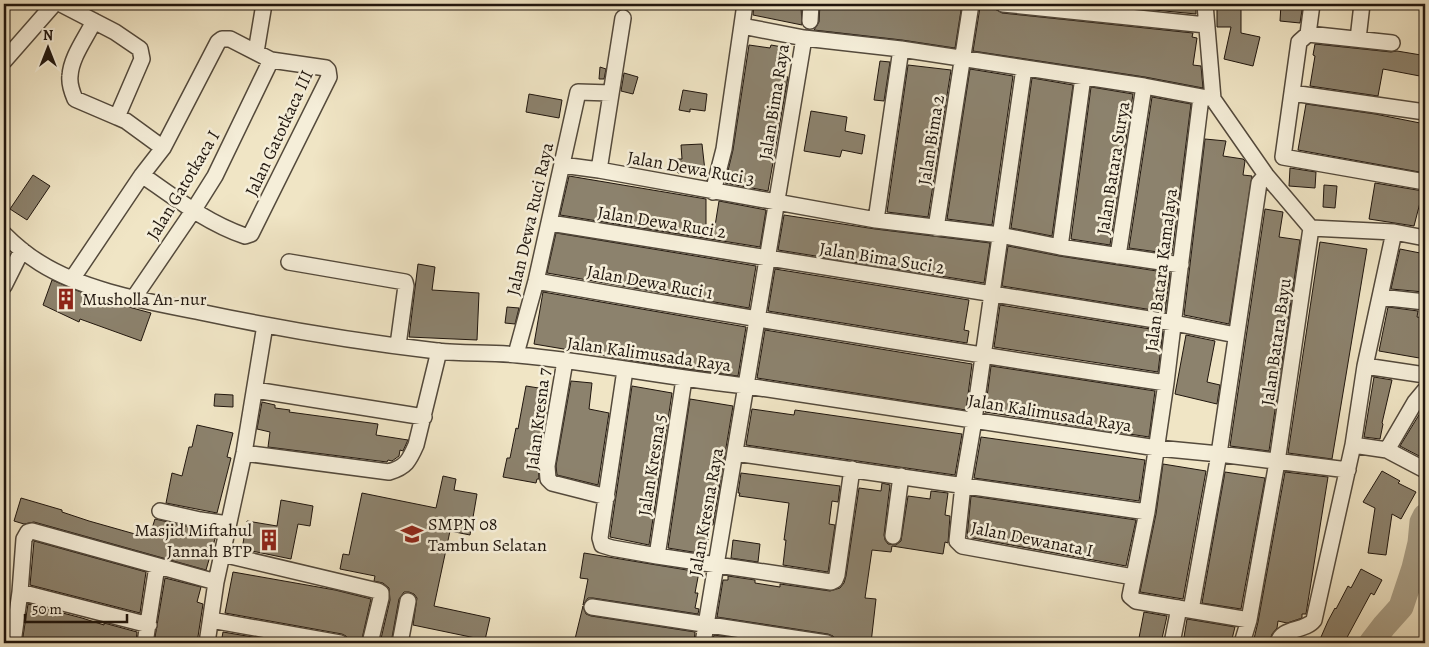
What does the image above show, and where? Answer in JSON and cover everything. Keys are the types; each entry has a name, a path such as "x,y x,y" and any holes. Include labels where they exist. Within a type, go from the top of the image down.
{"street":[{"path":"4,61 10,43 54,4"},
{"path":"61,4 140,48 143,54 117,117"},
{"path":"256,52 264,4"},
{"path":"713,192 724,149 745,4"},
{"path":"810,21 811,4"},
{"name":"Jalan Bima 2","path":"936,228 971,4"},
{"path":"1003,4 1206,25"},
{"name":"Jalan Batara KamaJaya","path":"1132,578 1147,512 1157,448 1181,265 1207,98 1205,4"},
{"path":"1312,4 1308,34 1299,42 1283,157 1425,182"},
{"path":"1358,39 1362,4"},
{"name":"Jalan Dewa Ruci 3","path":"599,170 623,18"},
{"path":"94,21 73,63 69,77 75,99 126,121 163,148"},
{"path":"742,26 804,38 901,49 1144,86 1207,98 1266,175 1311,228 1394,232 1425,238"},
{"path":"1308,34 1392,43"},
{"name":"Jalan Bima Raya","path":"757,320 804,38"},
{"name":"Jalan Gatotkaca III","path":"74,276 163,148 218,42 222,39 230,39 270,60 326,68 329,74 252,234 245,236 224,229 193,211"},
{"path":"876,220 901,49"},
{"name":"Jalan Gatotkaca I","path":"133,298 215,176 270,60"},
{"name":"Jalan Dewanata I","path":"1024,68 956,541 962,546 1132,578"},
{"path":"1060,247 1083,77"},
{"name":"Jalan Batara Surya","path":"1118,256 1144,86"},
{"name":"Jalan Dewa Ruci Raya","path":"516,354 550,223 578,92 611,92"},
{"path":"1292,93 1425,112"},
{"name":"Jalan Dewa Ruci 3","path":"562,165 876,220 1000,235 1060,247 1181,265"},
{"path":"1172,643 1185,609 1219,454 1259,183 1266,175"},
{"path":"142,176 193,211"},
{"name":"Jalan Dewa Ruci 2","path":"550,223 767,258"},
{"name":"Jalan Batara Bayu","path":"1242,643 1249,620 1277,462 1311,228"},
{"path":"1278,643 1279,638 1283,634 1310,624 1314,620 1348,470 1365,366 1394,232"},
{"name":"Jalan Kalimusada Raya","path":"4,234 41,264 133,298 265,325 439,351 516,354 684,379 746,386 1157,448 1348,470"},
{"path":"4,286 22,250"},
{"name":"Jalan Bima Suci 2","path":"767,258 1174,323 1236,335"},
{"path":"289,262 404,282 406,286 398,345"},
{"name":"Jalan Dewa Ruci 1","path":"536,281 757,320 1166,384"},
{"path":"1380,297 1425,302"},
{"name":"Jalan Kresna Raya","path":"703,643 757,320"},
{"path":"208,643 216,582 244,453 265,325"},
{"path":"244,453 389,472 401,468 410,459 424,417 439,351"},
{"name":"Jalan Kresna 7","path":"565,361 547,466 548,479 552,483 607,497"},
{"path":"1365,366 1425,375"},
{"path":"624,370 600,542 602,545 657,556 828,582 835,580 852,469"},
{"name":"Jalan Kresna 5","path":"657,556 684,379"},
{"path":"255,390 424,417"},
{"path":"1387,450 1415,402 1425,390"},
{"path":"1353,445 1387,450 1422,469"},
{"path":"735,453 1147,512"},
{"path":"894,536 901,476"},
{"path":"160,511 228,524"},
{"path":"13,643 20,592 24,538 28,532 216,582"},
{"path":"222,554 378,591 381,593 381,598 370,643"},
{"path":"145,643 157,566"},
{"path":"1132,578 1130,596 1136,601 1249,620"},
{"path":"20,592 149,625"},
{"path":"400,643 408,601"},
{"path":"592,607 827,643"},
{"path":"211,620 340,643"}],"building":[{"path":"754,4 801,6 802,25 753,15"},
{"path":"820,4 962,4 955,48 814,30 819,22"},
{"path":"1092,4 1196,4 1196,14"},
{"path":"1236,4 1241,4 1241,33 1260,37 1253,66 1224,59 1231,27 1217,27 1217,7 1235,7"},
{"path":"1281,4 1303,4 1300,23 1280,21"},
{"path":"980,7 995,9 1002,13 1193,33 1192,37 1197,38 1193,65 1201,66 1203,88 1145,77 973,51"},
{"path":"1315,44 1391,52 1397,51 1421,55 1420,62 1425,62 1425,77 1383,69 1378,96 1310,86"},
{"path":"749,45 770,48 771,45 788,48 783,76 788,77 768,191 725,183 733,150"},
{"path":"880,61 890,62 884,101 874,100"},
{"path":"908,65 951,70 928,217 887,212"},
{"path":"600,67 606,69 604,79 599,79"},
{"path":"970,69 1013,76 992,225 947,219"},
{"path":"624,73 638,77 633,94 621,91"},
{"path":"1032,78 1073,85 1052,236 1011,228"},
{"path":"1091,87 1133,94 1110,245 1071,239"},
{"path":"683,90 707,94 705,111 690,109 690,112 679,110"},
{"path":"529,94 562,100 559,118 526,112"},
{"path":"1152,97 1191,104 1172,254 1129,248"},
{"path":"1306,104 1375,114 1425,124 1425,173 1298,150"},
{"path":"811,111 847,117 845,131 865,135 862,154 842,150 840,157 804,151"},
{"path":"1205,139 1226,141 1223,156 1243,159 1245,161 1243,175 1252,176 1229,324 1184,315"},
{"path":"702,144 705,171 678,173 677,159 682,159 681,145"},
{"path":"1290,168 1316,172 1315,188 1289,186"},
{"path":"33,175 50,186 27,220 10,209"},
{"path":"569,176 706,199 706,231 714,232 719,201 766,210 760,247 560,215"},
{"path":"1375,183 1423,191 1414,226 1369,219"},
{"path":"1324,185 1337,186 1335,208 1323,207"},
{"path":"1265,209 1283,212 1279,237 1300,240 1269,451 1230,446"},
{"path":"784,215 875,229 990,243 984,283 778,250"},
{"path":"556,233 756,266 749,308 547,273"},
{"path":"1320,242 1367,249 1332,459 1288,453"},
{"path":"1008,246 1170,273 1165,312 1002,286"},
{"path":"1400,249 1425,254 1424,292 1391,289"},
{"path":"418,264 435,267 432,290 479,293 477,340 409,337"},
{"path":"775,269 969,300 964,330 969,331 967,343 768,311"},
{"path":"52,280 95,298 151,313 141,341 80,319 79,322 43,305"},
{"path":"543,292 746,327 738,376 534,344"},
{"path":"1000,305 1163,331 1158,372 994,347"},
{"path":"507,307 519,308 515,324 505,323"},
{"path":"1388,307 1418,311 1417,317 1425,318 1425,359 1379,351"},
{"path":"765,330 972,364 966,410 757,378"},
{"path":"1186,335 1215,341 1207,382 1220,385 1217,404 1175,394"},
{"path":"991,366 1155,391 1149,437 985,412"},
{"path":"1374,377 1392,380 1380,439 1364,437"},
{"path":"571,381 592,383 589,409 609,413 598,485 557,475 556,466"},
{"path":"526,386 545,389 541,412 547,413 538,464 539,479 537,479 536,483 503,477 507,458 510,458 516,428 518,429"},
{"path":"632,386 672,393 649,545 610,537"},
{"path":"215,394 233,395 233,407 214,406"},
{"path":"690,399 733,406 713,525 711,525 705,554 668,548"},
{"path":"262,402 275,405 275,408 290,410 289,412 378,424 376,435 408,440 403,451 400,450 399,456 387,462 268,447 270,432 257,429"},
{"path":"1425,405 1425,452 1421,457 1400,446"},
{"path":"752,409 794,415 795,410 962,434 955,475 746,445"},
{"path":"197,425 233,433 227,457 231,458 217,513 166,503 172,473 182,476"},
{"path":"981,437 1145,460 1139,501 974,478"},
{"path":"1163,464 1206,471 1183,599 1140,592 1156,514"},
{"path":"1382,471 1400,481 1398,483 1416,492 1401,519 1392,514 1386,555 1368,553 1375,508 1363,502"},
{"path":"1225,472 1265,478 1241,609 1202,603"},
{"path":"1285,472 1328,477 1306,614 1302,614 1302,618 1287,623 1278,621 1277,628 1272,634 1269,643 1253,643 1258,622"},
{"path":"741,473 840,486 838,502 832,501 829,524 835,525 828,572 783,565 789,503 739,496"},
{"name":"SMPN 08 Tambun Selatan","path":"443,476 456,479 454,490 477,494 470,535 450,531 434,606 490,618 485,640 413,625 417,598 414,594 404,592 399,599 391,643 380,643 390,600 389,588 383,583 374,581 375,576 340,569 343,554 349,555 362,493 436,508"},
{"path":"882,483 890,485 884,535 888,544 896,545 901,541 908,496 930,499 931,491 948,493 945,515 950,516 948,543 945,542 943,554 892,546 891,552 872,550 865,598 876,599 871,643 836,642 833,636 828,634 717,617 723,580 728,580 728,576 755,580 755,583 780,587 780,584 830,591 840,588 846,576 859,488 881,491"},
{"path":"971,496 1136,520 1126,566 967,537"},
{"path":"21,498 62,510 62,512 89,521 149,538 155,519 217,532 206,570 34,522 24,524 14,521"},
{"name":"Masjid Miftahul Jannah BTP","path":"281,500 313,506 310,526 298,524 291,559 242,549 247,521 277,526"},
{"path":"733,540 760,544 758,562 731,558"},
{"path":"34,541 146,572 140,613 30,585"},
{"path":"584,553 699,572 695,593 698,593 695,608 699,609 698,614 593,598 588,598 583,605 588,579 580,578"},
{"path":"1361,569 1382,580 1374,595 1371,593 1344,643 1324,643 1326,639 1321,637 1328,621 1348,586 1351,588"},
{"path":"233,572 335,590 371,599 361,643 349,641 342,634 225,613"},
{"path":"165,578 201,587 197,602 203,604 197,643 154,643"},
{"path":"28,604 137,632 136,643 22,643"},
{"path":"583,606 586,614 591,616 695,632 694,643 574,643"},
{"path":"1144,612 1167,616 1161,643 1138,643"},
{"path":"1187,619 1235,627 1231,643 1183,643"},
{"path":"223,632 288,643 221,643"},
{"path":"714,635 742,639 741,643 712,643"}],"waterway":[{"path":"1371,643 1401,607 1414,568 1420,543 1422,522 1425,516"}],"place":[{"name":"Musholla An-nur","path":"66,299"},
{"name":"SMPN 08 Tambun Selatan","path":"412,534"},
{"name":"Masjid Miftahul Jannah BTP","path":"269,540"}]}
